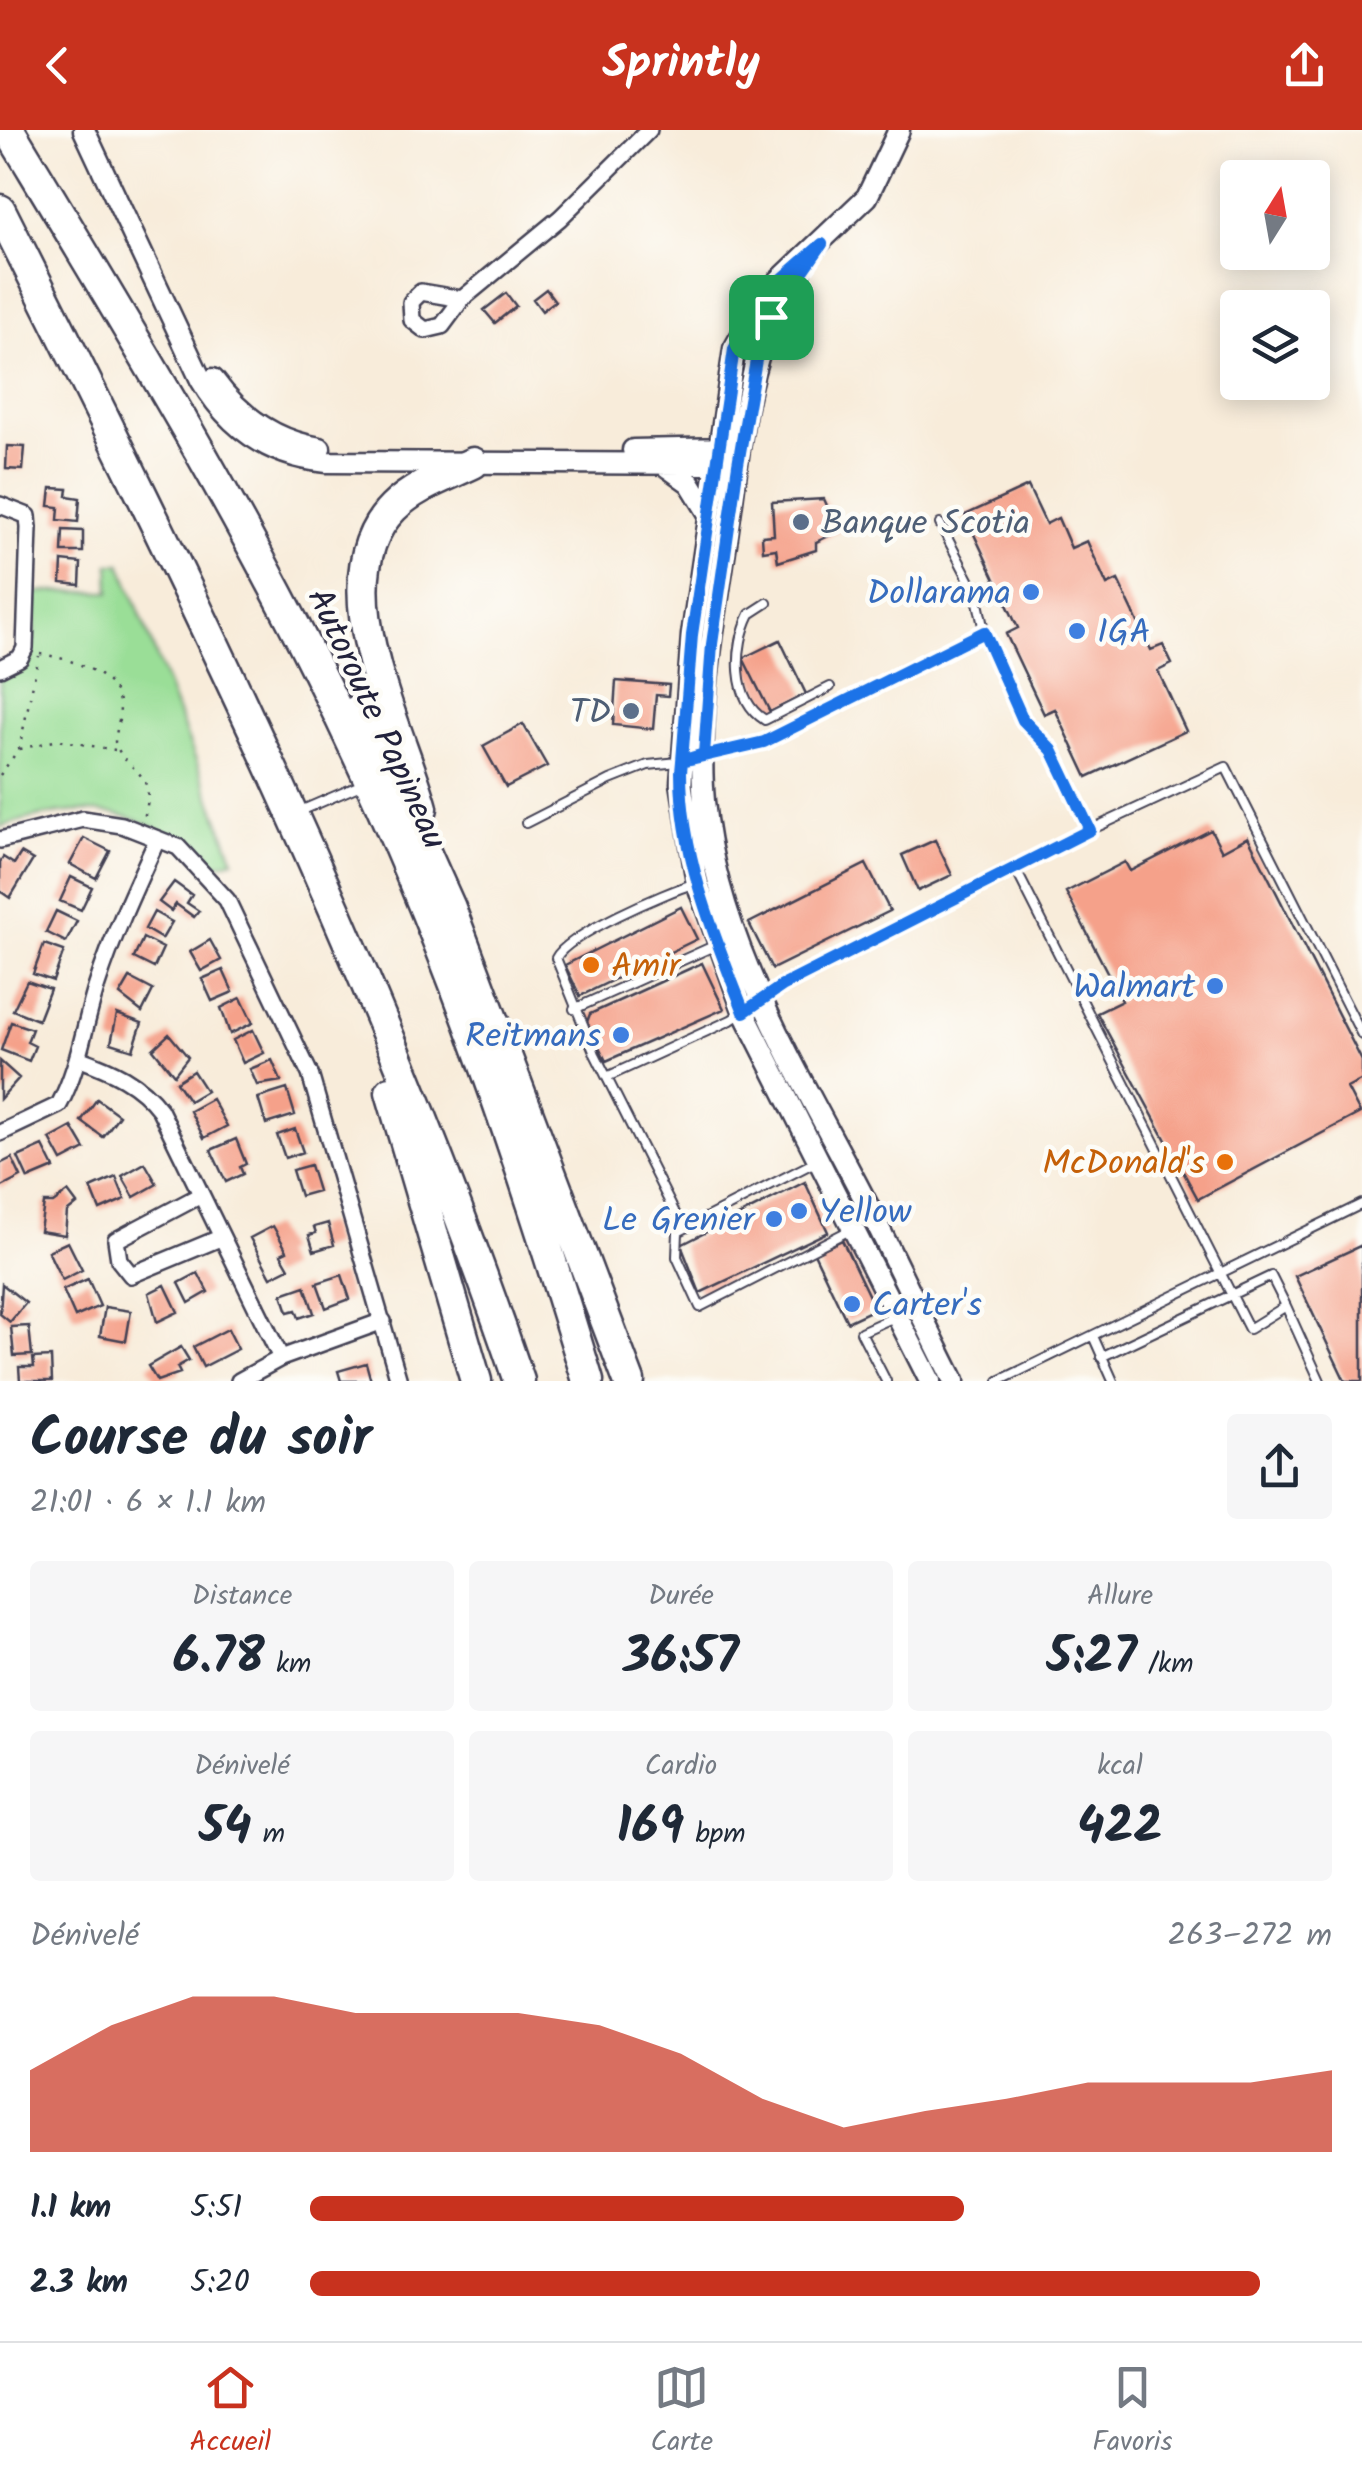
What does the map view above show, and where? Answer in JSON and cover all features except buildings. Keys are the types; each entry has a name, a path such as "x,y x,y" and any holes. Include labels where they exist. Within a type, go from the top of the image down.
{"highway":[{"name":"Autoroute Papineau","path":"9,130 162,382 268,574 370,782 488,1073 588,1381"},
{"path":"0,210 204,618 294,814 435,1151 519,1381"},
{"path":"450,908 370,641 363,588 369,552 390,511 414,491 474,462"},
{"path":"268,574 380,752 450,908 628,1381"},
{"path":"318,870 409,1147 476,1381"}],"street":[{"path":"84,130 216,405 261,443 318,461 662,463 729,456"},
{"path":"462,299 560,218 649,130"},
{"path":"899,130 867,197 822,244 765,294 734,349 704,754 705,818 754,1007 818,1161 930,1381"},
{"path":"161,291 212,377 234,403 266,429 302,444 342,450 729,456"},
{"path":"729,456 709,514 682,761 687,841 717,944 954,1381"},
{"path":"662,463 690,483 709,514"},
{"path":"0,505 18,508 28,516 32,651 4,668"},
{"path":"0,840 84,819 138,832 178,847 228,900 310,1074 399,1381"},
{"path":"0,1133 60,1105 78,1058 82,1032 111,940 157,840"},
{"path":"78,1058 113,1071 147,1092 160,1110 280,1358"},
{"path":"199,1196 116,1240 119,1260 131,1275 220,1238"},
{"path":"239,1381 280,1358 383,1320"}],"lane":[{"path":"940,524 976,592 984,632 1023,720 1052,750 1090,830"},
{"path":"767,603 750,614 736,668 752,712 765,720 830,687"},
{"path":"526,823 639,768 764,742 984,632"},
{"path":"609,1076 754,1007 782,986 1090,830 1226,767 1362,1035"},
{"path":"294,814 370,782"},
{"path":"1015,868 1249,1329 1286,1306"},
{"path":"682,1227 574,1009 556,964 561,948 698,882"},
{"path":"574,1009 717,944"},
{"path":"818,1161 682,1227 676,1239 676,1257 700,1308 854,1228"},
{"path":"1000,1381 1362,1204"},
{"path":"1101,1357 1271,1276 1320,1381"},
{"path":"886,1381 861,1332 898,1315"},
{"path":"1093,1336 1113,1381"}],"path":[{"path":"0,775 19,749 32,651 60,658 110,684 120,704 115,737 118,750 140,771 148,790 138,832"},
{"path":"106,748 115,737"},
{"path":"19,749 50,740 118,750"}],"green space":[{"path":"109,564 121,564 234,860 212,866 162,831 112,814 60,813 0,827 0,678 13,673 28,655 34,631 35,592 110,592"}],"place":[{"name":"Banque Scotia","path":"801,522"},
{"name":"Dollarama","path":"1031,592"},
{"name":"IGA","path":"1077,631"},
{"name":"TD","path":"631,711"},
{"name":"Amir","path":"591,965"},
{"name":"Walmart","path":"1215,986"},
{"name":"Reitmans","path":"621,1035"},
{"name":"McDonald's","path":"1225,1162"},
{"name":"Yellow","path":"799,1211"},
{"name":"Le Grenier","path":"774,1219"},
{"name":"Carter's","path":"852,1304"}],"route":[{"path":"771,317 756,360 738,464 712,644 704,754 682,761 681,772 687,841 715,939 744,1012 782,986 1090,830 1052,750 1023,720 984,632 764,742 682,761 692,635 734,349 750,314 765,294 822,244 771,317"}]}
